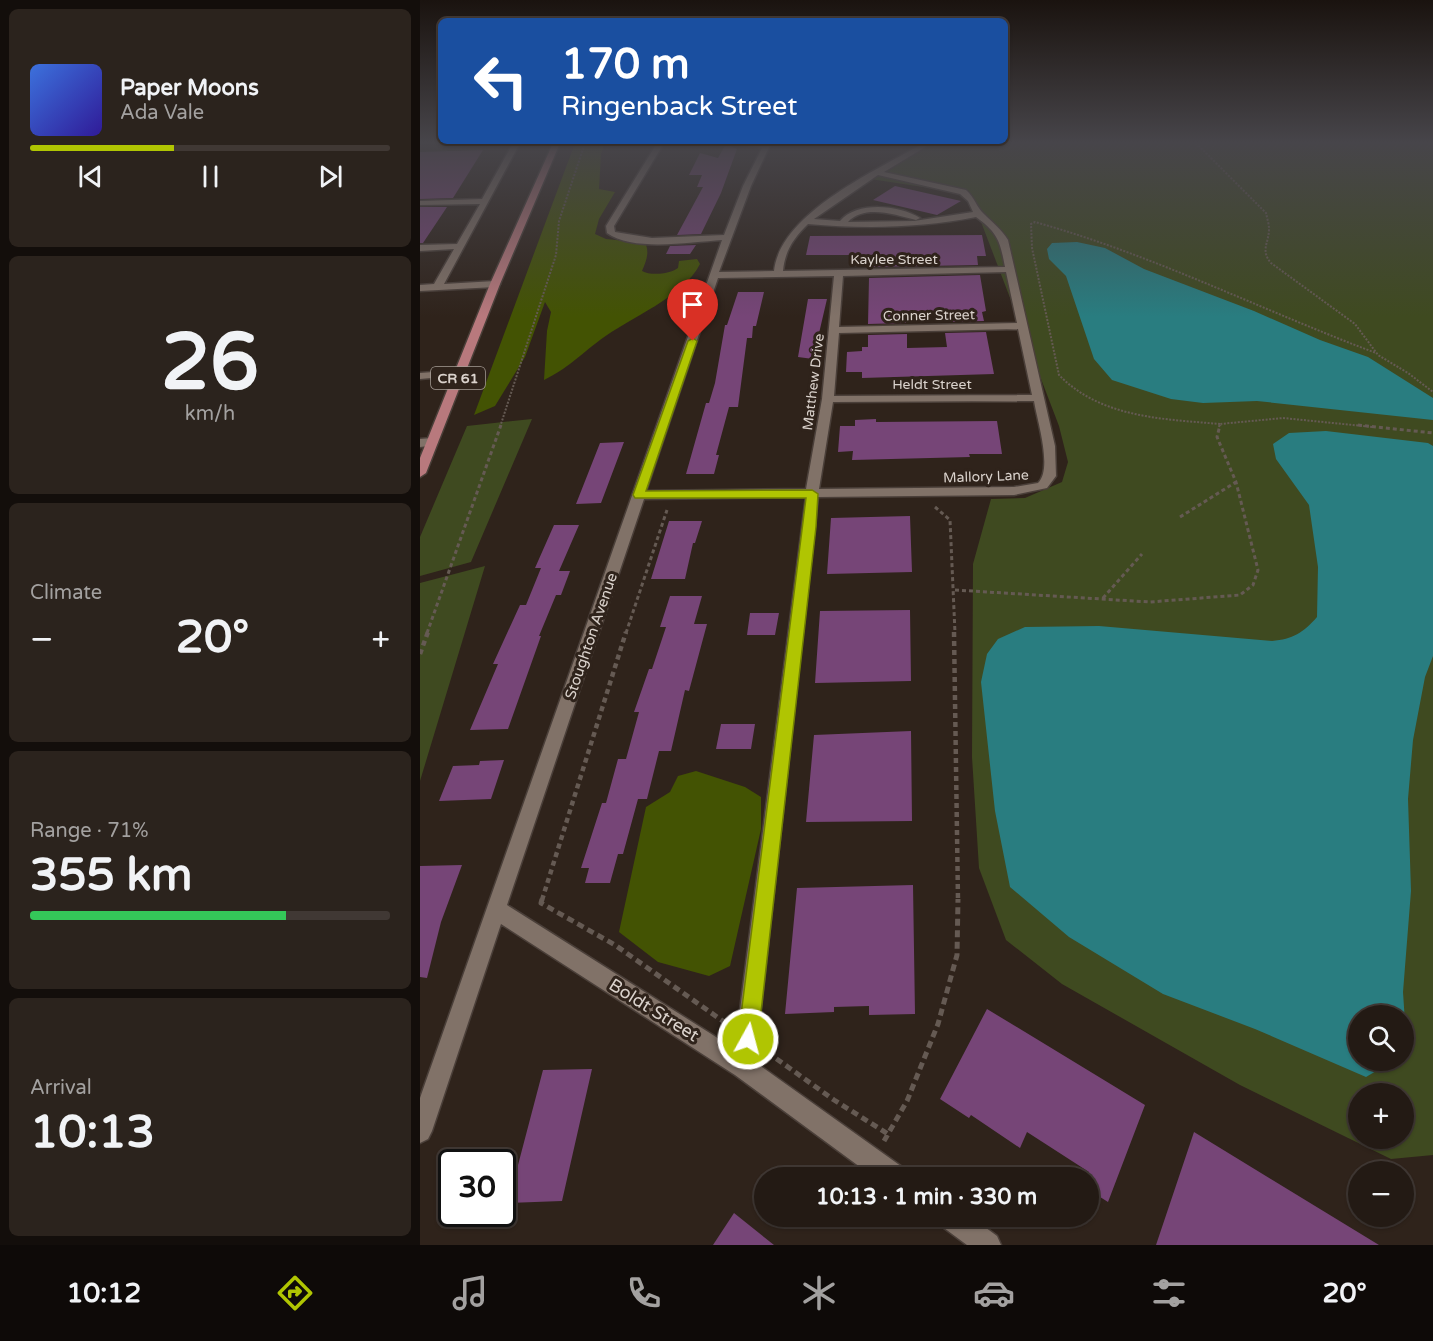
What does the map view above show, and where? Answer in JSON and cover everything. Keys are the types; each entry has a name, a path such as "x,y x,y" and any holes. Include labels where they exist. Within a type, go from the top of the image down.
{"main road":[{"name":"CR 61","path":"420,473 426,443 460,373 495,284 532,201"}],"street":[{"path":"420,203 481,201"},
{"path":"436,288 484,201"},
{"path":"625,201 610,226 611,234 641,239 727,237"},
{"name":"Stoughton Avenue","path":"420,1131 716,275 727,237 743,201"},
{"path":"778,273 783,250 790,238 832,201"},
{"name":"Mallory Lane","path":"812,494 1040,489 1048,481 1051,468 1049,446 1004,240 994,226 978,214 972,201"},
{"path":"842,224 850,214 868,210 915,218 922,222"},
{"path":"807,221 891,225 956,219 978,214"},
{"path":"420,248 460,246"},
{"name":"Kaylee Street","path":"716,275 1010,269"},
{"name":"Matthew Drive","path":"743,1067 800,611 812,494 828,399 839,272"},
{"path":"420,288 495,284"},
{"name":"Conner Street","path":"835,330 1023,326"},
{"path":"420,376 460,373"},
{"name":"Heldt Street","path":"828,399 1037,398"},
{"path":"639,495 812,494"},
{"name":"Boldt Street","path":"497,910 743,1067 882,1167"},
{"path":"964,1227 988,1245"}],"path":[{"path":"420,654 496,440 556,255 559,221 566,201"},
{"path":"1254,201 1266,213 1269,229 1264,247 1266,257 1293,281 1346,316 1355,324 1376,353"},
{"path":"1433,392 1376,353 1318,333 1188,274 1079,234 1035,222 1031,224 1032,248 1059,375 1068,387 1085,399 1117,410 1220,424 1283,418 1433,433"},
{"path":"955,590 1150,602 1240,595 1253,585 1257,570 1236,482 1217,436 1220,424"},
{"path":"1180,517 1236,482"},
{"path":"1102,599 1142,554"}],"green space":[{"path":"553,201 610,201 599,219 595,234 606,239 645,243 647,253 642,271 646,273 670,272 678,268 679,261 697,259 700,264 682,287 600,340 567,366 544,380 547,331 551,312 545,302 525,357 495,406 474,415"},
{"path":"969,201 1433,201 1433,1155 1391,1159 1371,1149 1414,1149 1414,1083 1348,1083 1348,1138 1240,1085 1062,984 1006,940 979,868 972,757 973,564 991,499 1025,498 1062,482 1068,462 1059,426 978,214"},
{"path":"532,419 471,562 420,576 420,537 467,426"},
{"path":"485,566 420,781 420,583"},
{"path":"696,771 745,787 761,797 761,829 730,966 709,976 658,962 619,932 646,807 670,792 678,776"}],"water":[{"path":"1077,242 1105,248 1144,269 1368,357 1433,398 1433,420 1257,401 1203,403 1171,399 1112,380 1094,359 1066,276 1049,259 1047,249 1052,243"},
{"path":"1326,431 1428,443 1433,446 1433,656 1425,677 1413,740 1408,799 1411,891 1404,1005 1348,1005 1348,1069 1255,1029 1163,994 1069,937 1010,887 995,811 981,682 987,654 998,639 1025,627 1099,626 1272,641 1292,637 1307,627 1317,617 1318,567 1309,505 1276,459 1273,444 1289,433"},
{"path":"1352,1071 1376,1071 1366,1077"}],"building":[{"path":"695,201 717,201 701,234 677,235"},
{"path":"878,201 961,201 937,215"},
{"path":"420,207 447,207 423,243 420,243"},
{"path":"982,235 986,256 977,256 978,265 870,267 871,255 806,255 810,236"},
{"path":"696,245 690,254 666,254 670,246"},
{"path":"980,275 986,311 982,312 984,321 944,322 943,312 906,313 906,323 868,324 869,278"},
{"path":"738,292 764,292 756,326 753,326 752,338 747,338 738,407 729,407 716,455 719,455 714,474 686,474 706,403 709,403 715,383 725,325 727,325"},
{"path":"808,299 827,299 813,359 798,357"},
{"path":"986,332 994,374 862,378 862,372 846,372 847,352 862,351 862,347 868,347 868,335 907,334 907,348 947,347 945,333"},
{"path":"876,419 876,422 997,421 1002,454 852,460 853,451 838,452 840,426 855,426 855,420"},
{"path":"624,442 601,503 576,504 600,443"},
{"path":"910,516 912,572 827,574 831,518"},
{"path":"669,521 702,521 695,543 693,543 685,579 651,579"},
{"path":"554,525 579,525 559,571 570,571 561,595 556,595 539,636 541,636 508,729 470,730 498,664 493,664 520,605 526,605 541,568 535,568"},
{"path":"670,596 702,596 694,624 707,624 689,691 685,690 671,751 659,751 647,799 638,799 623,854 618,854 610,883 585,883 589,868 581,868 602,803 606,803 618,759 626,759 639,712 634,712 666,627 660,627"},
{"path":"910,610 911,681 815,683 820,611"},
{"path":"750,613 779,613 775,635 747,635"},
{"path":"721,724 755,724 751,749 716,749"},
{"path":"911,731 912,821 806,822 814,735"},
{"path":"504,760 491,799 439,801 453,766 479,765 480,761"},
{"path":"462,865 441,922 427,978 420,977 420,866"},
{"path":"913,885 915,1014 869,1015 869,1006 834,1007 834,1012 785,1014 797,888"},
{"path":"987,1009 1145,1105 1108,1202 1099,1196 1099,1167 1081,1167 1027,1132 1020,1148 971,1115 969,1118 940,1099"},
{"path":"592,1069 562,1201 516,1203 516,1173 543,1070"},
{"path":"1194,1132 1379,1245 1156,1245"},
{"path":"734,1213 774,1245 713,1245"}],"route":[{"path":"693,341 639,495 812,494 810,527 748,1039"}]}
